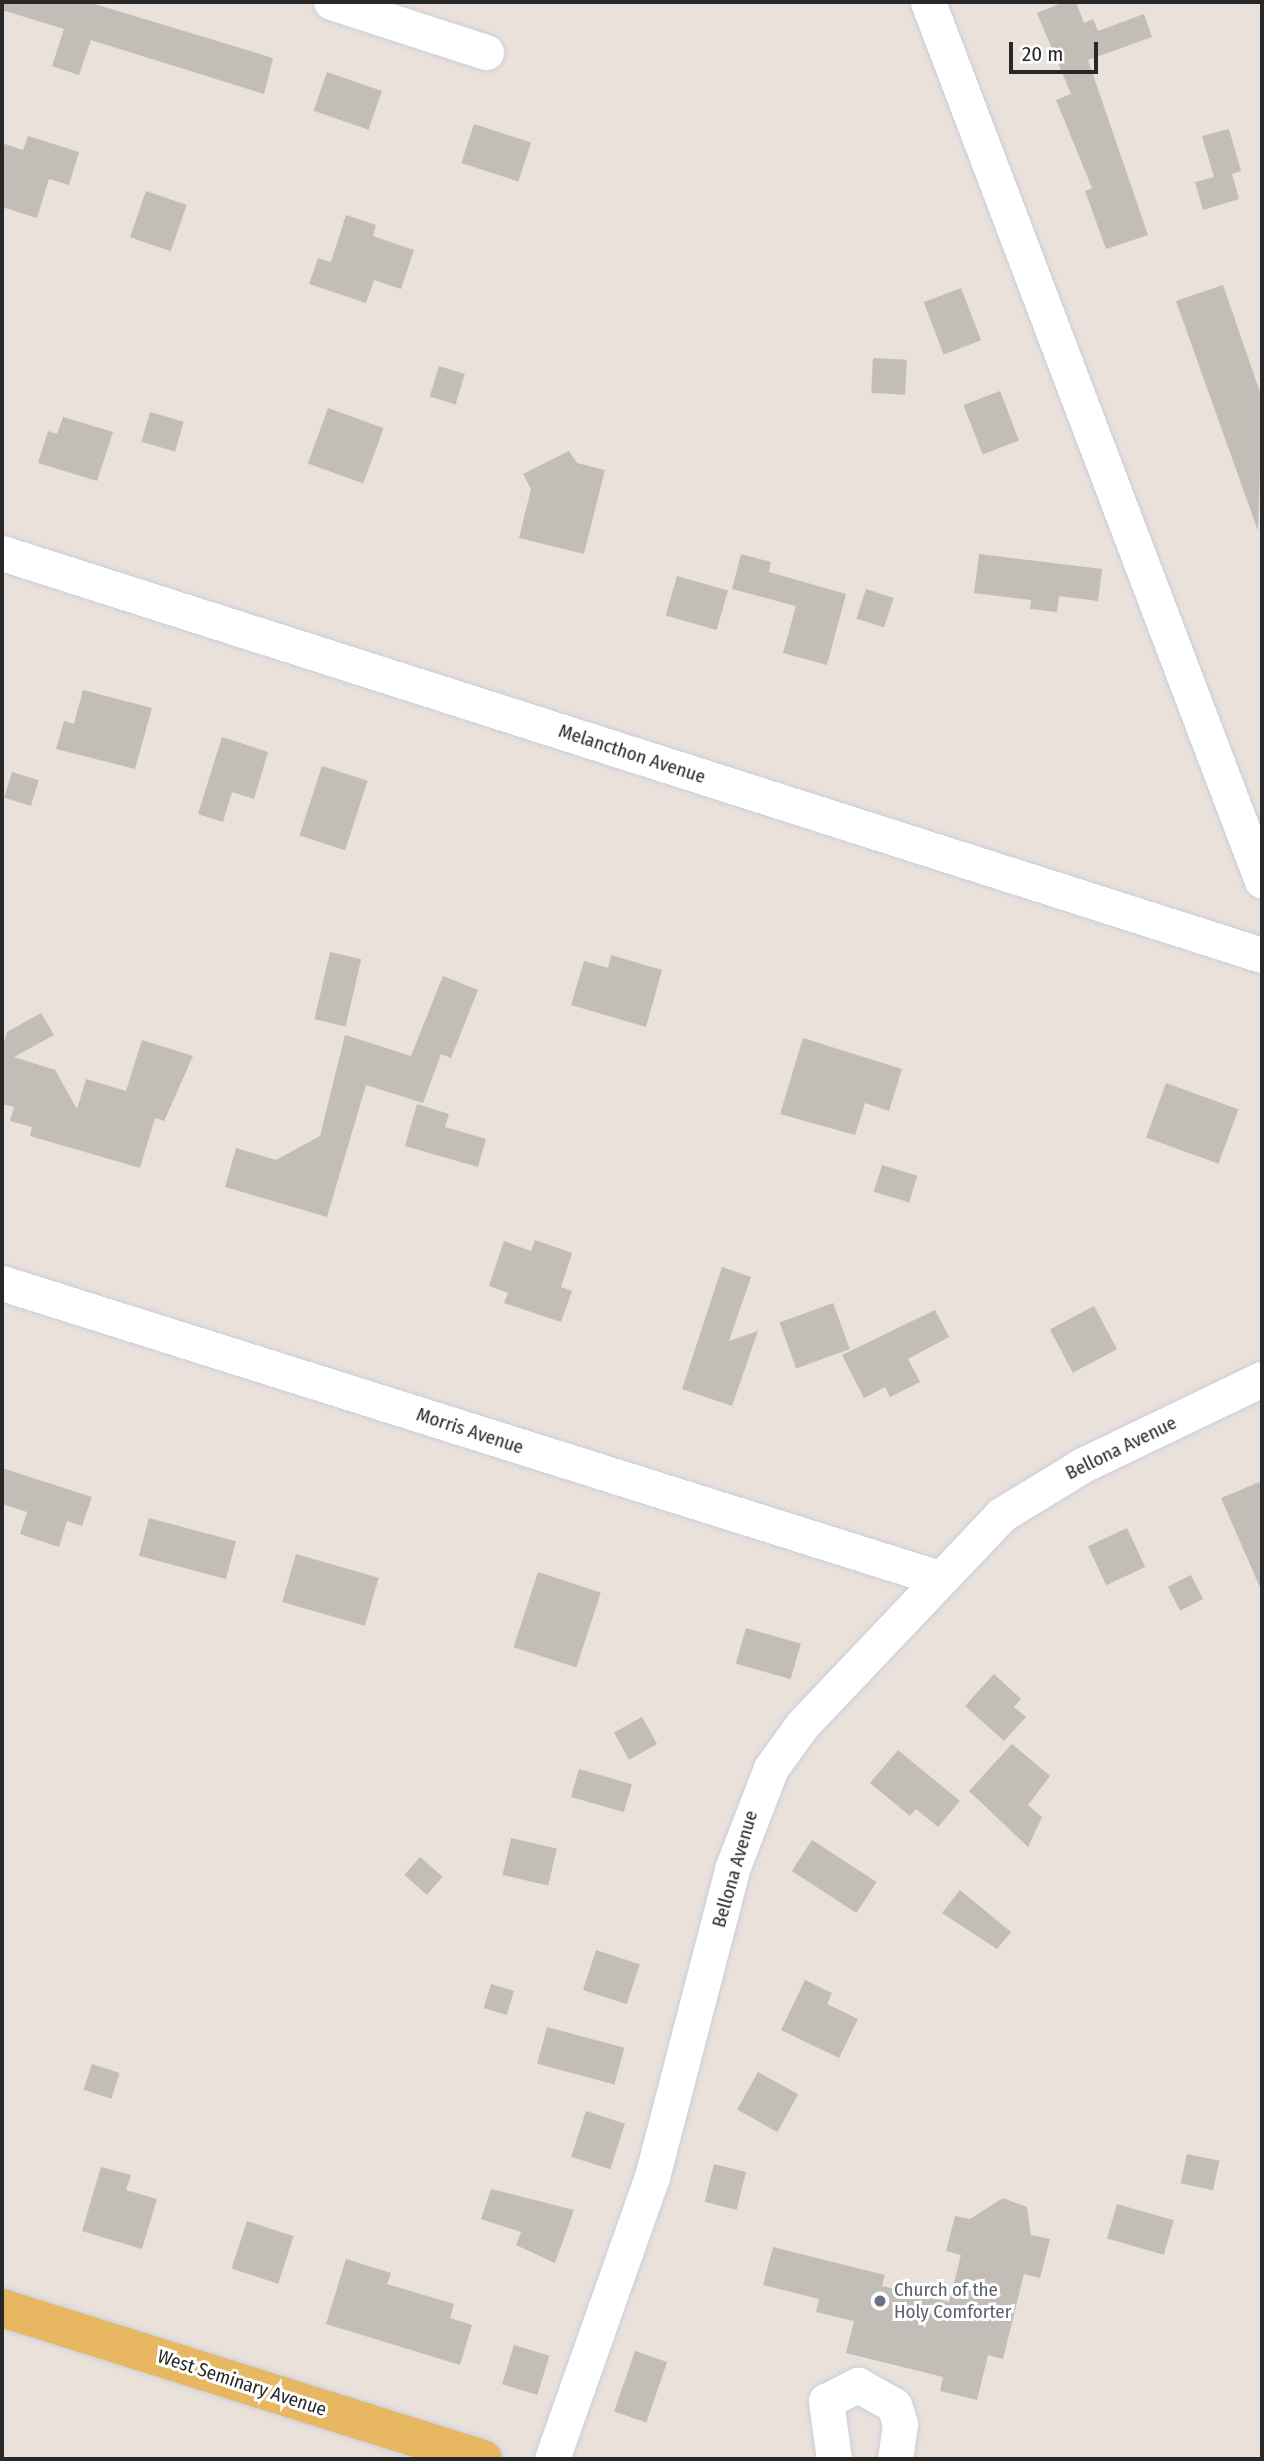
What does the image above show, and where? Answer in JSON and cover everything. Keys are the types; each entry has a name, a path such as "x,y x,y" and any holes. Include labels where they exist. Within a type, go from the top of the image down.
{"main road":[{"name":"West Seminary Avenue","path":"2,2308 483,2459"}],"street":[{"path":"331,2 486,51"},
{"path":"928,2 1262,881"},
{"name":"Melancthon Avenue","path":"2,553 1262,955"},
{"name":"Morris Avenue","path":"2,1283 939,1578"},
{"name":"Bellona Avenue","path":"552,2459 676,2101 755,1800 803,1724 1001,1515 1040,1488 1262,1379"},
{"path":"834,2459 826,2401 858,2385 894,2405 900,2424 895,2459"}],"building":[{"path":"2,2 88,2 273,58 264,94 91,40 79,75 52,66 64,29 2,10"},
{"path":"1064,2 1076,2 1084,23 1093,19 1098,31 1144,14 1152,37 1088,60 1148,235 1106,249 1085,191 1092,188 1056,100 1071,94 1037,13"},
{"path":"327,72 382,91 368,130 314,111"},
{"path":"474,124 531,143 518,182 461,163"},
{"path":"1229,129 1241,171 1232,174 1239,199 1203,210 1195,182 1214,177 1202,136"},
{"path":"28,136 79,152 69,185 49,179 37,218 2,207 2,143 23,150"},
{"path":"146,191 187,205 171,251 130,237"},
{"path":"346,215 376,225 373,236 414,250 401,289 374,280 366,303 309,284 318,258 331,262"},
{"path":"1223,285 1262,398 1258,531 1176,301"},
{"path":"961,288 981,340 944,355 924,302"},
{"path":"873,358 907,360 905,395 871,393"},
{"path":"439,366 465,374 455,404 430,397"},
{"path":"1000,391 1019,440 983,454 964,405"},
{"path":"328,408 383,428 363,484 308,463"},
{"path":"150,412 184,422 175,451 141,442"},
{"path":"63,417 113,432 97,481 38,463 48,431 57,434"},
{"path":"569,451 577,463 605,470 584,554 519,538 531,489 523,474"},
{"path":"741,554 771,562 769,572 846,594 827,665 783,653 796,606 732,589"},
{"path":"979,554 1102,569 1098,601 1059,596 1057,612 1030,609 1031,600 974,593"},
{"path":"677,576 728,591 717,630 666,615"},
{"path":"866,589 894,598 884,627 856,618"},
{"path":"83,690 152,708 135,769 56,749 64,721 74,724"},
{"path":"222,737 268,752 254,799 232,792 223,822 198,814"},
{"path":"322,766 368,781 345,850 299,835"},
{"path":"12,772 39,780 31,806 4,798"},
{"path":"330,952 361,959 346,1026 314,1019"},
{"path":"611,955 662,970 646,1027 571,1005 584,961 608,968"},
{"path":"443,976 478,990 451,1058 441,1054 423,1103 366,1085 327,1217 225,1187 236,1148 276,1160 320,1136 345,1035 411,1056"},
{"path":"41,1013 54,1035 14,1057 55,1070 77,1109 86,1079 126,1091 142,1040 193,1056 164,1121 155,1118 140,1168 30,1136 32,1127 10,1121 14,1107 2,1104 2,1049 7,1032"},
{"path":"803,1038 902,1069 889,1111 865,1103 855,1135 780,1114"},
{"path":"1166,1083 1238,1109 1219,1164 1146,1138"},
{"path":"417,1104 449,1114 445,1127 486,1139 478,1167 405,1146"},
{"path":"882,1165 917,1176 909,1203 874,1192"},
{"path":"535,1240 572,1253 561,1287 572,1291 561,1322 504,1303 508,1293 489,1286 504,1241 531,1251"},
{"path":"722,1267 751,1277 729,1341 758,1331 732,1406 682,1389"},
{"path":"833,1303 850,1349 796,1369 779,1322"},
{"path":"1094,1306 1117,1349 1073,1373 1050,1329"},
{"path":"935,1310 949,1337 908,1359 920,1382 890,1397 885,1387 864,1398 842,1355"},
{"path":"2,1468 92,1497 82,1526 67,1521 59,1547 20,1534 27,1512 2,1504"},
{"path":"1262,1481 1262,1592 1221,1498"},
{"path":"149,1518 236,1541 226,1579 139,1556"},
{"path":"1127,1528 1145,1567 1106,1585 1088,1546"},
{"path":"296,1554 379,1578 365,1626 282,1602"},
{"path":"538,1572 601,1592 576,1668 514,1647"},
{"path":"1191,1575 1203,1599 1180,1611 1168,1587"},
{"path":"746,1628 801,1644 791,1679 736,1664"},
{"path":"994,1674 1021,1699 1014,1707 1026,1717 1004,1741 965,1706"},
{"path":"642,1717 657,1744 629,1760 614,1733"},
{"path":"1012,1744 1050,1776 1028,1805 1042,1817 1028,1847 969,1791"},
{"path":"898,1750 960,1801 938,1827 916,1809 910,1816 870,1783"},
{"path":"579,1769 632,1784 624,1812 571,1797"},
{"path":"511,1838 557,1849 548,1886 502,1875"},
{"path":"812,1840 877,1882 856,1913 792,1871"},
{"path":"420,1857 443,1877 427,1895 404,1875"},
{"path":"960,1890 1011,1932 997,1949 942,1913"},
{"path":"596,1950 640,1964 627,2004 583,1990"},
{"path":"805,1980 832,1993 827,2004 858,2019 839,2058 781,2030"},
{"path":"491,1984 514,1991 507,2015 484,2008"},
{"path":"547,2027 624,2048 614,2084 537,2064"},
{"path":"92,2064 120,2073 111,2099 84,2090"},
{"path":"758,2072 798,2094 777,2132 737,2110"},
{"path":"586,2111 625,2124 610,2169 571,2157"},
{"path":"1187,2154 1219,2161 1213,2190 1181,2183"},
{"path":"714,2164 746,2172 737,2210 705,2202"},
{"path":"101,2167 131,2175 126,2190 157,2199 142,2249 82,2231"},
{"path":"491,2189 574,2210 555,2263 516,2245 521,2232 481,2219"},
{"name":"Church of the Holy Comforter","path":"1003,2198 1027,2207 1031,2235 1050,2239 1040,2278 1024,2274 1003,2359 988,2355 977,2400 940,2391 943,2377 846,2353 854,2321 816,2312 819,2299 763,2285 773,2247 885,2275 882,2286 949,2302 961,2255 946,2251 955,2216 970,2219"},
{"path":"1117,2204 1174,2220 1164,2255 1107,2239"},
{"path":"247,2221 294,2236 278,2284 232,2269"},
{"path":"346,2259 391,2273 387,2284 454,2304 450,2318 472,2325 460,2365 326,2324"},
{"path":"514,2345 549,2356 537,2395 502,2384"},
{"path":"635,2351 667,2362 646,2423 614,2412"}],"place":[{"name":"Church of the Holy Comforter","path":"880,2301"}]}
